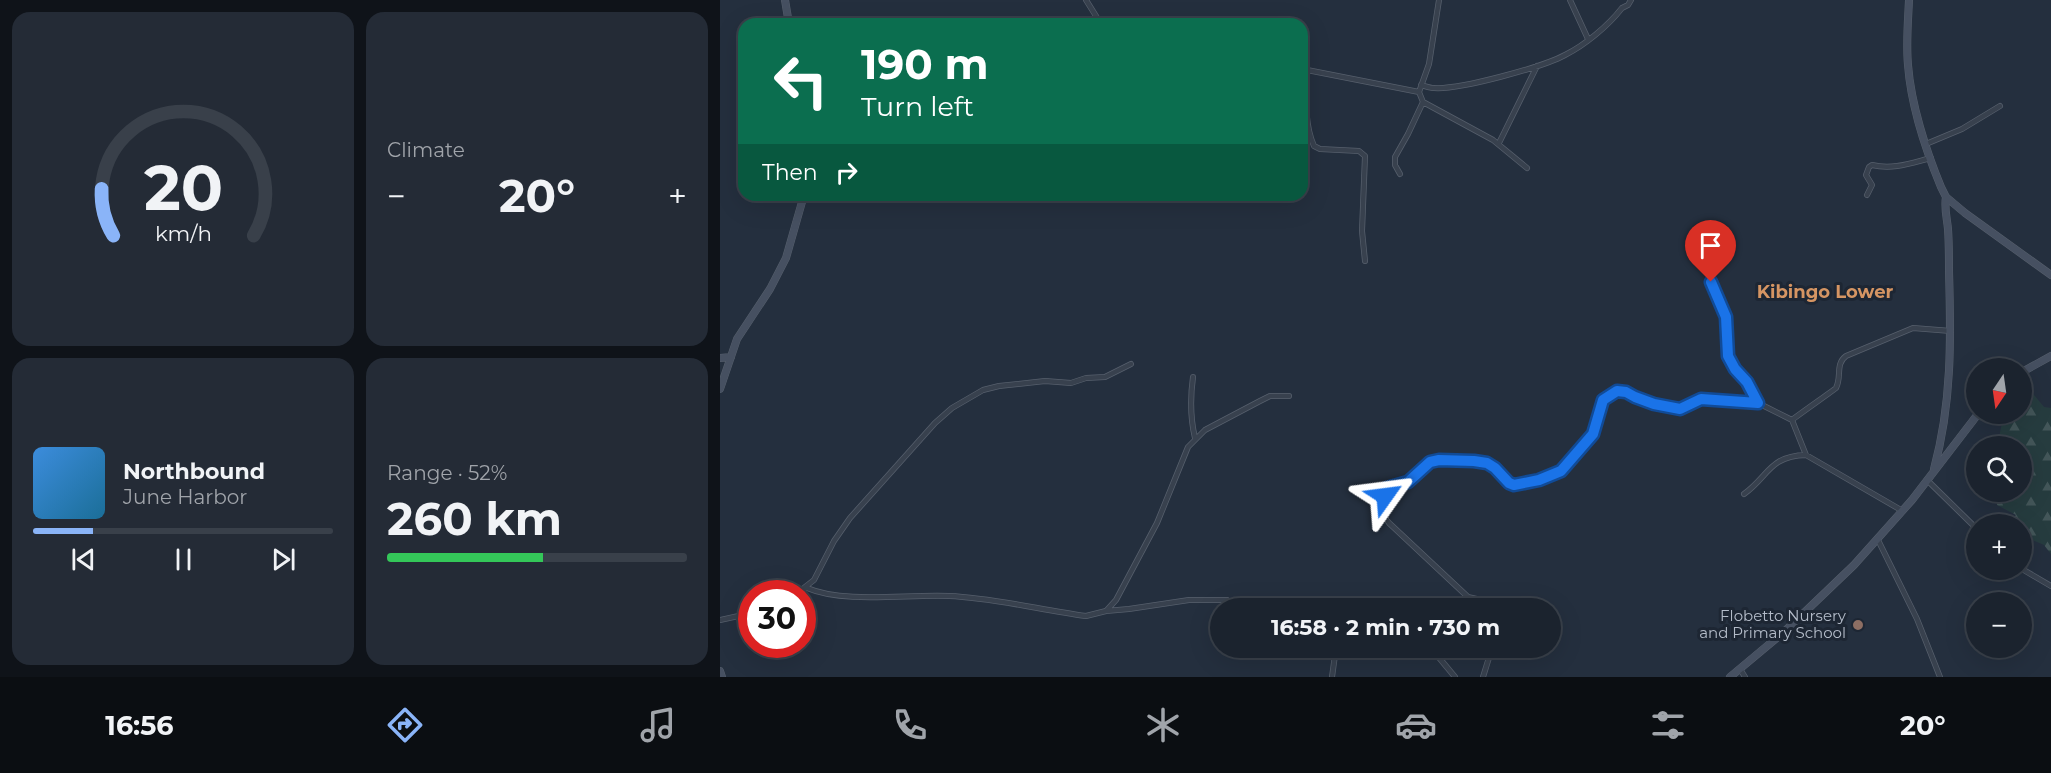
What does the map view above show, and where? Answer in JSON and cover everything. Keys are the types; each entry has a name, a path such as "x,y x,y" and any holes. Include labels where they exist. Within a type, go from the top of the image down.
{"main road":[{"path":"784,0 788,18"},
{"path":"1909,0 1908,66 1917,113 1936,176 1946,197 2051,275"},
{"path":"1933,471 1946,413 1952,331 1946,197"},
{"path":"720,389 737,339 770,289 786,258 802,201"},
{"path":"2032,366 2051,356"},
{"path":"720,358 731,357"},
{"path":"1730,677 1770,645 1829,591 1878,540 1970,424"},
{"path":"720,672 722,677"}],"street":[{"path":"1086,0 1097,18"},
{"path":"1439,0 1429,64 1419,92 1423,102 1498,143 1527,168"},
{"path":"1570,0 1588,39"},
{"path":"1421,85 1436,88 1479,81 1537,66 1568,54 1628,5 1631,0"},
{"path":"1498,143 1537,66"},
{"path":"1308,71 1419,92"},
{"path":"1400,174 1395,165 1395,157 1423,102"},
{"path":"1926,144 1962,129 2000,106"},
{"path":"1308,113 1314,146 1320,149 1359,151 1365,156 1362,231 1365,261"},
{"path":"1867,195 1872,185 1866,175 1872,165 1899,166 1931,158"},
{"path":"1711,282 1726,317 1728,356 1735,369 1747,382 1758,403"},
{"path":"1792,420 1820,398 1835,390 1840,361 1846,356 1912,328 1952,331"},
{"path":"814,580 834,541 850,518 935,423 952,408 983,390 999,386 1045,381 1071,383 1086,378 1105,377 1131,364"},
{"path":"1192,377 1190,418 1195,438"},
{"path":"1472,598 1468,597 1386,519 1386,489 1411,481 1425,465 1434,460 1482,462 1495,468 1509,483 1514,485 1553,475 1561,471 1587,442 1594,430 1600,404 1606,397 1617,391 1626,392 1654,404 1680,409 1701,399 1758,403 1792,420 1806,455"},
{"path":"1106,610 1116,600 1157,523 1188,447 1195,438 1205,430 1270,396 1289,396"},
{"path":"1744,494 1778,462 1789,456 1806,455 1901,510"},
{"path":"1927,480 1966,518"},
{"path":"1878,540 1917,619 1940,677"},
{"path":"2032,575 2051,586"},
{"path":"816,591 876,597 949,596 1086,616 1106,610 1189,600 1210,600"},
{"path":"720,620 738,616"},
{"path":"1332,677 1335,658"},
{"path":"1439,658 1455,677"},
{"path":"1483,677 1489,658"},
{"path":"1740,669 1745,677"}],"green space":[{"path":"2032,392 2044,407 2051,408 2051,554 2044,545 2032,540 2032,514 2014,514 1997,505 1997,502 2032,502 2032,436 1999,436 2002,424 2032,424"}],"place":[{"name":"Flobetto Nursery and Primary School","path":"1858,625"}],"district":[{"name":"Kibingo Lower","path":"1825,292"}],"route":[{"path":"1385,496 1387,488 1411,481 1425,465 1434,460 1482,462 1495,468 1509,483 1514,485 1553,475 1561,471 1587,442 1593,434 1600,404 1606,397 1617,391 1626,392 1654,404 1680,409 1701,399 1758,403 1747,382 1735,369 1726,352 1726,317 1711,282"}]}
